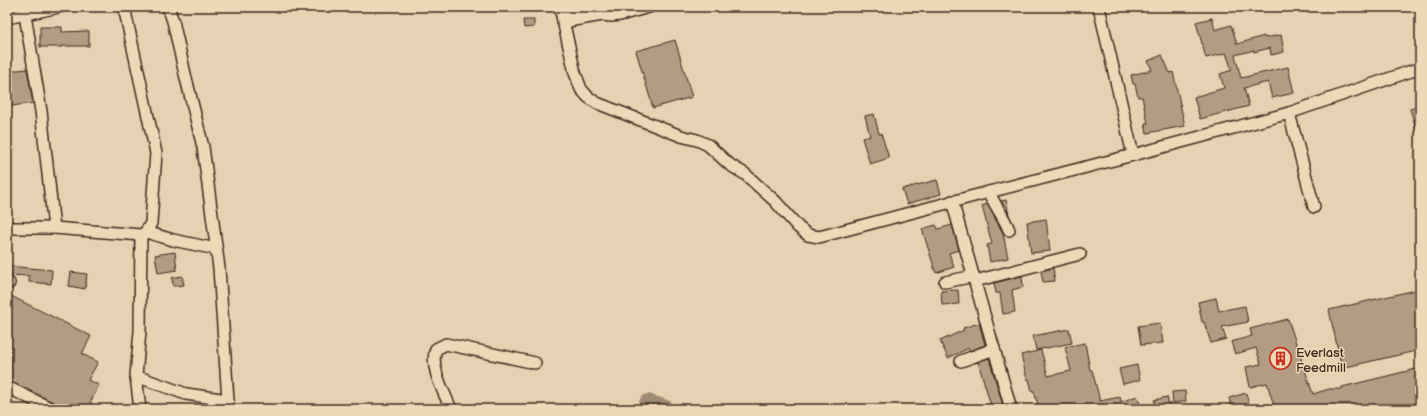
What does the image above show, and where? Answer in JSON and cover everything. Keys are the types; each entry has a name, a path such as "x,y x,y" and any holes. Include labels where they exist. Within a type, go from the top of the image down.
{"street":[{"path":"7,18 59,7"},
{"path":"124,7 156,153 151,223 143,234 140,331 136,376 140,409"},
{"path":"136,376 186,394 228,400 219,268 203,147 184,74 173,21 168,7"},
{"path":"562,15 594,7"},
{"path":"562,15 620,16 649,7"},
{"path":"1099,7 1133,155"},
{"path":"25,15 41,111 54,228"},
{"path":"562,15 575,73 581,89 588,97 597,103 708,145 730,165 745,174 775,201 808,236 819,237 1289,113 1420,68"},
{"path":"1289,113 1314,207"},
{"path":"988,192 1003,216 1008,230"},
{"path":"952,201 1011,409"},
{"path":"7,228 54,228 143,234 216,249"},
{"path":"945,282 974,279 1080,254"},
{"path":"451,409 434,365 433,356 436,349 446,344 535,363"},
{"path":"962,361 994,349"},
{"path":"7,387 52,409"}],"building":[{"path":"1212,18 1215,30 1231,25 1237,44 1264,36 1265,38 1281,35 1284,52 1271,55 1270,48 1235,55 1241,78 1288,67 1294,93 1272,98 1268,82 1244,88 1249,106 1200,119 1194,97 1224,88 1220,74 1232,70 1226,53 1206,58 1196,22"},
{"path":"523,20 534,20 534,27 524,28"},
{"path":"40,27 62,27 62,32 89,31 89,46 40,47"},
{"path":"675,40 692,97 653,108 636,51"},
{"path":"1162,55 1170,73 1173,72 1185,126 1147,133 1145,123 1148,123 1142,97 1138,97 1131,75 1152,70 1148,61"},
{"path":"27,69 33,103 12,106 9,89 7,89 7,71"},
{"path":"1420,106 1420,134 1418,134 1410,109"},
{"path":"874,114 879,134 881,133 889,158 870,164 862,138 870,136 865,116"},
{"path":"937,180 941,194 907,204 902,189"},
{"path":"1006,200 1009,215 1001,201"},
{"path":"987,204 1003,233 1008,258 990,262 987,245 992,244 982,206"},
{"path":"1046,219 1050,251 1031,253 1027,222"},
{"path":"936,225 938,229 952,225 959,250 949,253 954,267 936,273 922,229"},
{"path":"175,252 177,270 158,273 155,255"},
{"path":"7,266 52,270 51,284 29,282 29,276 7,275"},
{"path":"1053,268 1055,281 1043,282 1041,271"},
{"path":"71,272 87,274 85,289 69,286"},
{"path":"182,276 184,285 173,286 172,278"},
{"path":"1022,276 1023,287 1012,290 1015,312 1003,314 1000,293 996,293 994,283"},
{"path":"1420,289 1420,350 1342,368 1329,310"},
{"path":"958,290 959,304 942,305 941,291"},
{"path":"7,294 91,336 82,354 98,362 88,380 99,385 90,403 101,409 62,409 55,403 7,380"},
{"path":"1216,298 1219,311 1245,306 1248,322 1222,327 1226,339 1211,343 1204,322 1202,322 1198,302"},
{"path":"1288,319 1313,394 1329,389 1342,389 1342,387 1420,368 1420,409 1275,409 1267,383 1250,387 1246,367 1261,364 1256,348 1235,354 1231,342 1252,336 1250,329"},
{"path":"979,323 985,345 969,351 969,348 948,358 940,341 964,330 963,328"},
{"path":"1160,323 1163,343 1141,345 1138,326"},
{"path":"1069,329 1072,343 1036,350 1033,336"},
{"path":"1085,343 1090,370 1092,370 1100,401 1120,397 1121,402 1137,396 1142,409 1039,409 1034,391 1032,391 1029,379 1027,379 1021,355 1041,350 1048,376 1071,371 1065,347"},
{"path":"989,358 1004,409 992,409 978,362 975,363"},
{"path":"1137,365 1140,380 1123,384 1119,369"},
{"path":"1185,391 1186,401 1173,403 1172,392"},
{"path":"1246,393 1250,409 1232,409 1229,398"},
{"path":"1167,397 1170,409 1156,409 1154,400"}],"waterway":[{"path":"646,409 648,403"},
{"path":"648,403 666,409"}],"place":[{"name":"Everlast Feedmill","path":"1280,359"}]}
